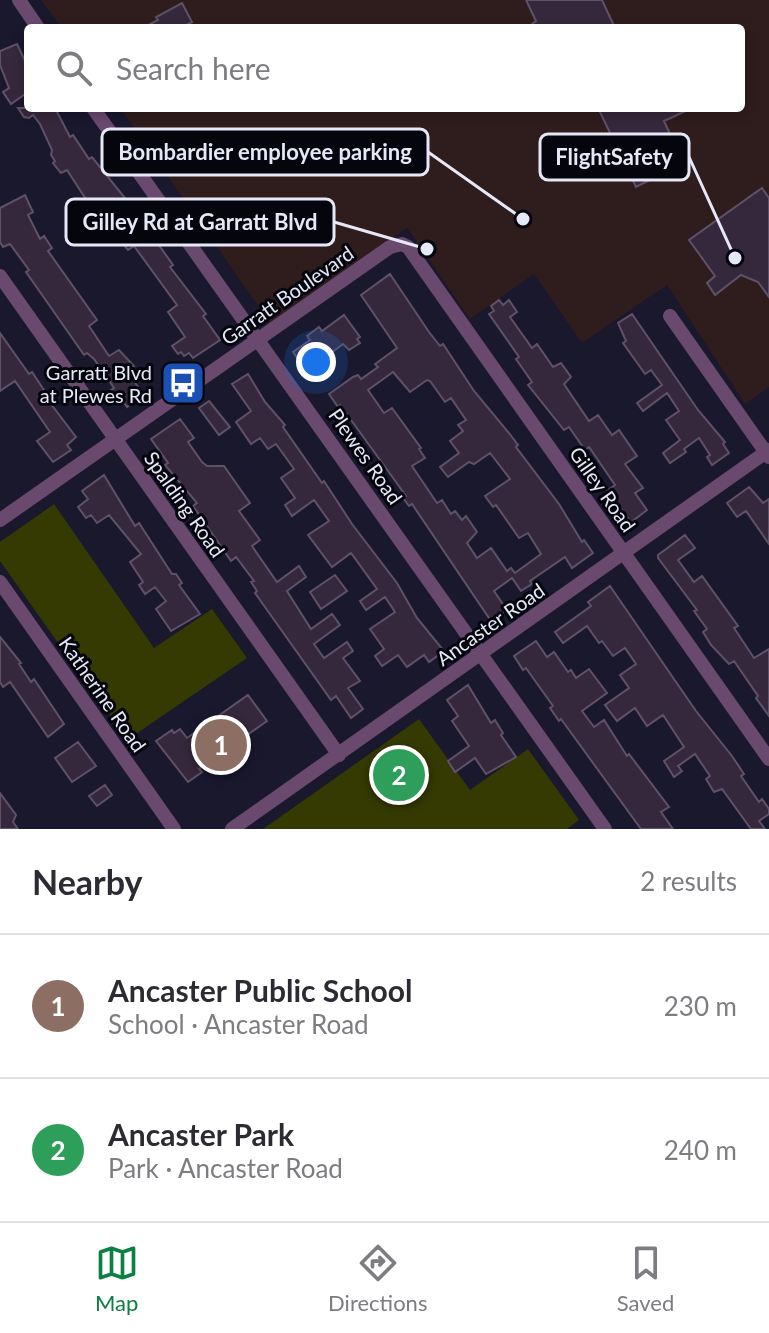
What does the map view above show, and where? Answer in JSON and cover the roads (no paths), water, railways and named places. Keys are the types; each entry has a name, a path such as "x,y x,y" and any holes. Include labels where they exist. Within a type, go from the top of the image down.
{"street":[{"path":"19,0 35,24"},
{"name":"Plewes Road","path":"96,112 605,829"},
{"name":"Garratt Boulevard","path":"0,520 390,247 402,244"},
{"name":"Gilley Road","path":"402,244 414,256 769,759"},
{"name":"Spalding Road","path":"0,276 339,755"},
{"path":"670,316 768,453"},
{"name":"Ancaster Road","path":"232,829 768,453"},
{"name":"Katherine Road","path":"0,582 174,829"}],"place":[{"name":"Bombardier employee parking","path":"523,219"},
{"name":"Gilley Rd at Garratt Blvd","path":"427,249"},
{"name":"FlightSafety","path":"735,258"},
{"name":"Garratt Blvd at Plewes Rd","path":"183,383"},
{"name":"Ancaster Public School","path":"221,745"},
{"name":"Ancaster Park","path":"399,775"}]}
